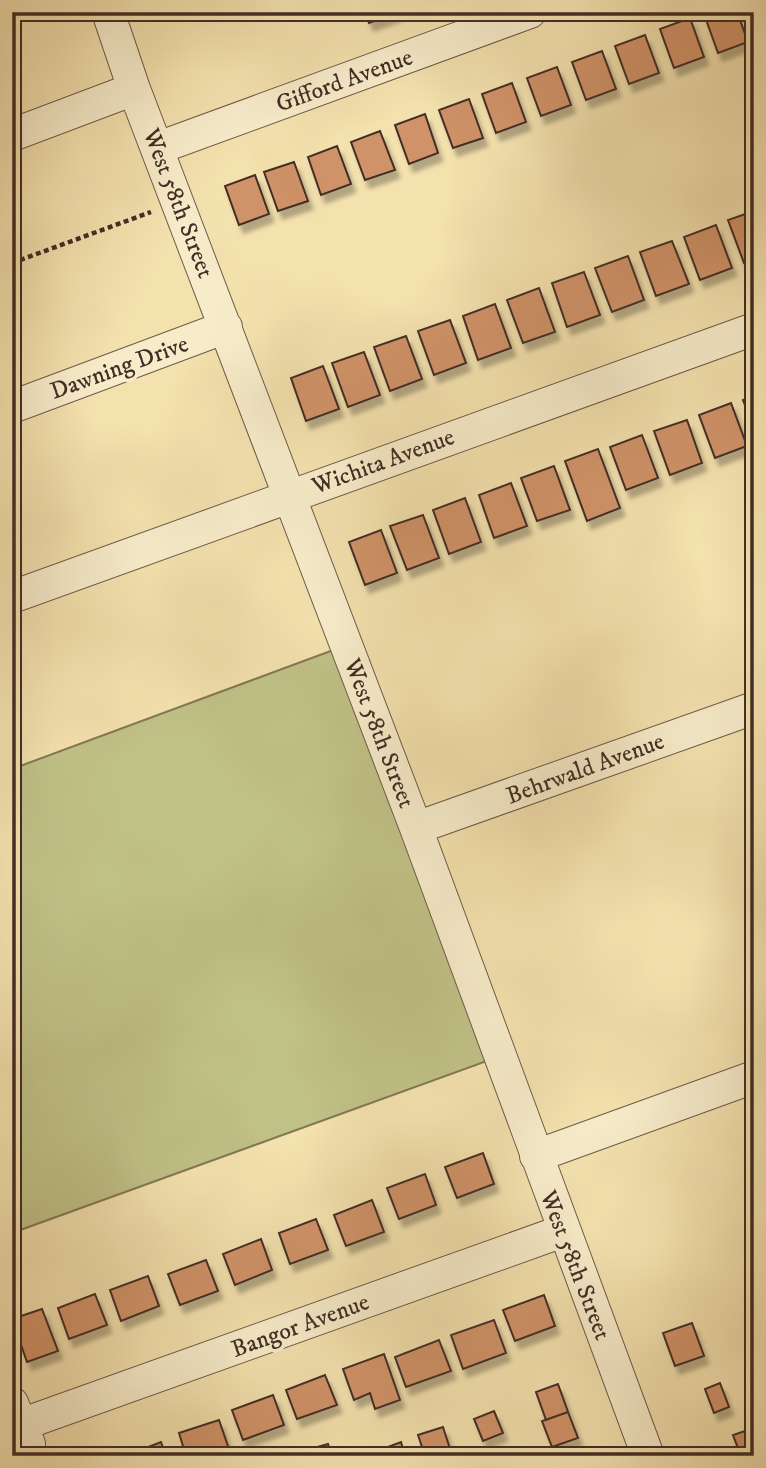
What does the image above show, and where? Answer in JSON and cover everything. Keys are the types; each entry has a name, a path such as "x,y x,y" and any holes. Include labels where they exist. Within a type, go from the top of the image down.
{"street":[{"name":"West 58th Street","path":"108,12 134,89 416,828 648,1456"},
{"name":"Gifford Avenue","path":"158,148 487,20 530,12"},
{"path":"12,135 134,89"},
{"name":"Dawning Drive","path":"12,407 226,327"},
{"name":"Wichita Avenue","path":"12,597 754,329"},
{"name":"Behrwald Avenue","path":"416,828 754,708"},
{"path":"536,1156 754,1077"},
{"name":"Bangor Avenue","path":"25,1434 563,1231"}],"path":[{"path":"12,263 178,202"}],"green space":[{"path":"336,649 487,1061 12,1233 12,769"}],"building":[{"path":"365,12 399,12 369,23"},
{"path":"737,12 748,42 718,53 704,14"},
{"path":"690,18 704,57 674,68 660,29"},
{"path":"645,35 659,73 629,84 615,46"},
{"path":"602,51 616,89 586,100 572,62"},
{"path":"557,67 571,105 541,116 527,78"},
{"path":"512,83 526,122 496,133 482,94"},
{"path":"469,99 483,138 453,148 439,110"},
{"path":"425,114 438,153 409,164 395,125"},
{"path":"380,131 395,170 365,180 351,142"},
{"path":"337,146 351,184 321,195 308,157"},
{"path":"294,162 308,201 278,211 264,172"},
{"path":"255,175 269,214 239,225 225,186"},
{"path":"754,211 754,260 744,263 728,220"},
{"path":"716,225 732,268 700,280 684,237"},
{"path":"672,241 689,284 656,296 640,252"},
{"path":"628,256 644,300 612,312 595,268"},
{"path":"584,272 600,315 567,327 552,283"},
{"path":"539,288 555,332 523,343 507,300"},
{"path":"495,304 511,348 478,360 463,316"},
{"path":"450,320 466,363 434,375 418,331"},
{"path":"406,336 422,379 390,391 374,347"},
{"path":"364,352 380,395 348,407 332,363"},
{"path":"323,366 339,409 306,421 291,378"},
{"path":"754,396 754,428 743,400"},
{"path":"731,403 747,446 715,458 699,415"},
{"path":"687,420 702,463 670,475 654,431"},
{"path":"642,435 658,478 626,490 610,447"},
{"path":"598,449 620,508 587,521 565,461"},
{"path":"554,466 570,510 537,521 521,478"},
{"path":"511,483 527,526 494,538 479,495"},
{"path":"465,498 481,542 449,554 433,510"},
{"path":"423,515 439,558 407,570 390,526"},
{"path":"381,530 397,573 365,585 349,542"},
{"path":"483,1153 494,1184 457,1198 445,1167"},
{"path":"425,1174 436,1205 399,1219 387,1188"},
{"path":"372,1200 384,1232 346,1246 334,1215"},
{"path":"316,1219 328,1250 290,1264 279,1233"},
{"path":"261,1239 272,1270 235,1285 223,1254"},
{"path":"206,1260 218,1291 180,1305 168,1274"},
{"path":"148,1276 159,1306 121,1321 110,1290"},
{"path":"95,1294 107,1325 69,1339 58,1308"},
{"path":"544,1295 555,1326 515,1341 503,1310"},
{"path":"42,1309 58,1351 27,1362 12,1319"},
{"path":"494,1320 506,1353 463,1369 451,1335"},
{"path":"692,1323 704,1356 675,1366 663,1333"},
{"path":"439,1340 451,1371 406,1387 395,1357"},
{"path":"384,1354 400,1400 375,1409 370,1393 354,1400 343,1369"},
{"path":"325,1375 337,1405 297,1419 286,1390"},
{"path":"720,1383 729,1407 714,1413 705,1389"},
{"path":"558,1384 568,1412 546,1420 536,1392"},
{"path":"273,1395 284,1425 243,1440 232,1410"},
{"path":"494,1411 503,1433 483,1441 474,1419"},
{"path":"568,1412 578,1438 552,1447 542,1421"},
{"path":"219,1420 230,1452 221,1456 186,1456 179,1433"},
{"path":"443,1427 451,1452 425,1456 418,1435"},
{"path":"754,1428 754,1456 741,1456 733,1435"},
{"path":"161,1442 166,1456 125,1456"},
{"path":"401,1442 405,1456 364,1456"},
{"path":"328,1444 332,1456 301,1456 300,1452"}]}
